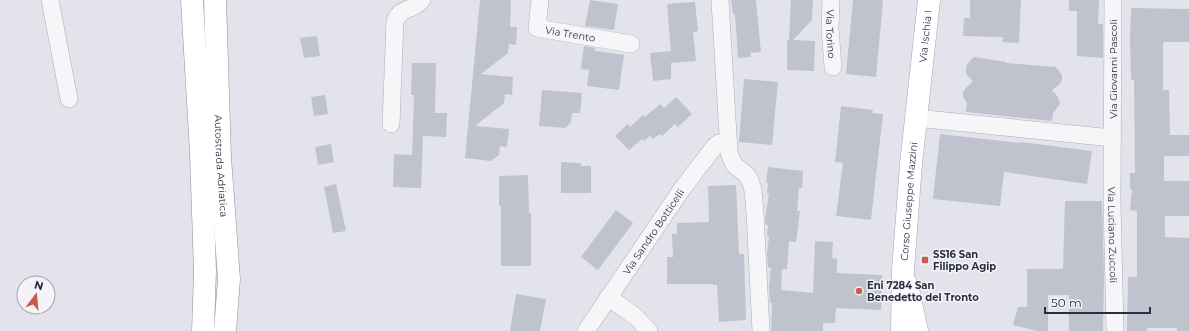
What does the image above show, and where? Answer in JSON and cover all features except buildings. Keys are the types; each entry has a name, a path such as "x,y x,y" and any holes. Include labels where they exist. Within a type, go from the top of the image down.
{"main road":[{"name":"Autostrada Adriatica","path":"192,0 201,153 205,271 203,331"},
{"name":"Autostrada Adriatica","path":"215,0 220,157 229,279 225,331"},
{"name":"Via Ischia I","path":"922,72 929,0"},
{"name":"Corso Giuseppe Mazzini","path":"902,331 903,270 911,164 922,72"},
{"path":"903,270 917,331"}],"street":[{"path":"50,0 70,99"},
{"name":"Via Trento","path":"540,0 537,28 631,44"},
{"path":"720,0 728,152 734,165 746,174 750,180 753,190 761,331"},
{"name":"Via Torino","path":"831,0 830,36 833,68"},
{"name":"Via Giovanni Pascoli","path":"1112,138 1113,0"},
{"path":"390,124 395,21 401,11 417,3"},
{"path":"916,118 1112,138"},
{"name":"Via Luciano Zuccoli","path":"1112,138 1112,250 1115,331"},
{"name":"Via Sandro Botticelli","path":"586,331 693,174 715,146 719,143 728,142"},
{"path":"608,297 636,317 649,331"}],"place":[{"name":"SS16 San Filippo Agip","path":"925,260"},
{"name":"Eni 7284 San Benedetto del Tronto","path":"859,291"}]}
